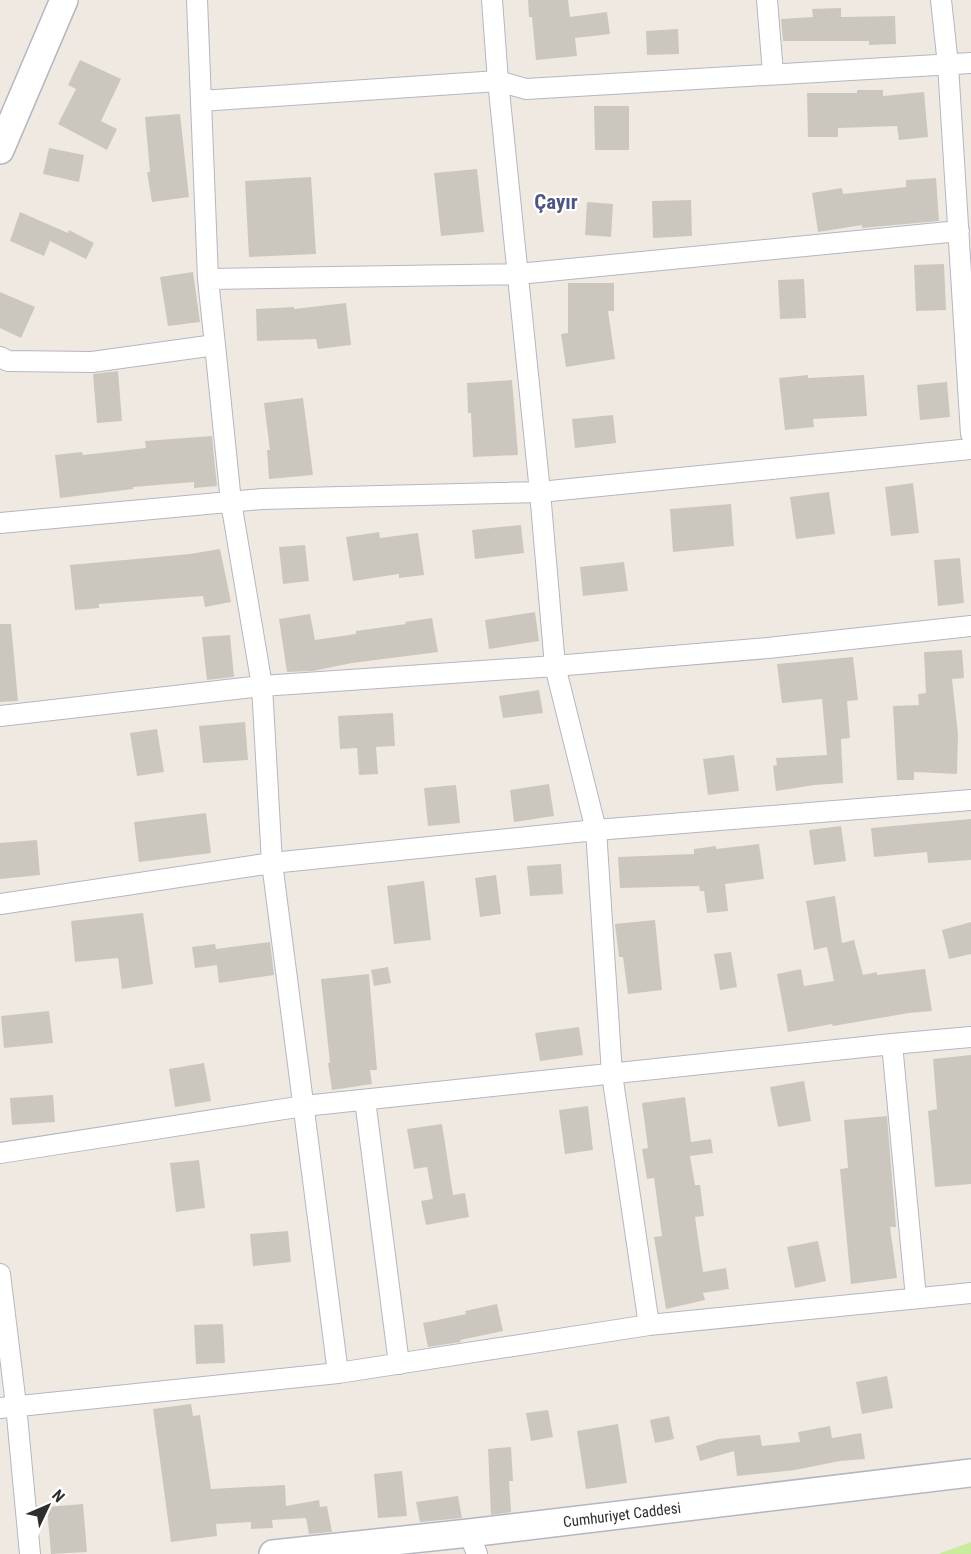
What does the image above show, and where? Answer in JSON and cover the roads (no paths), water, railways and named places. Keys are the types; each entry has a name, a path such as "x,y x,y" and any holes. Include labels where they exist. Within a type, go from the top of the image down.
{"main road":[{"path":"0,150 64,0"},
{"name":"Cumhuriyet Caddesi","path":"273,1554 473,1544 971,1473"}],"street":[{"path":"197,0 208,279 231,502 262,686 272,863 338,1373"},
{"path":"492,0 555,666 596,830 612,1074 649,1325"},
{"path":"767,0 773,73"},
{"path":"941,0 964,185 959,231 971,434"},
{"path":"201,101 498,81 526,88 971,63"},
{"path":"208,279 518,274 959,231"},
{"path":"0,357 8,361 92,363 215,345"},
{"path":"0,523 262,499 540,492 971,449"},
{"path":"0,716 262,686 555,666 768,648 971,626"},
{"path":"0,904 272,863 596,830 971,800"},
{"path":"0,1153 304,1106 971,1037"},
{"path":"892,1044 916,1298"},
{"path":"365,1100 399,1364"},
{"path":"0,1274 8,1407 30,1554"},
{"path":"8,1407 338,1373 649,1325 971,1293"}],"district":[{"name":"Çayır","path":"556,202"}]}
